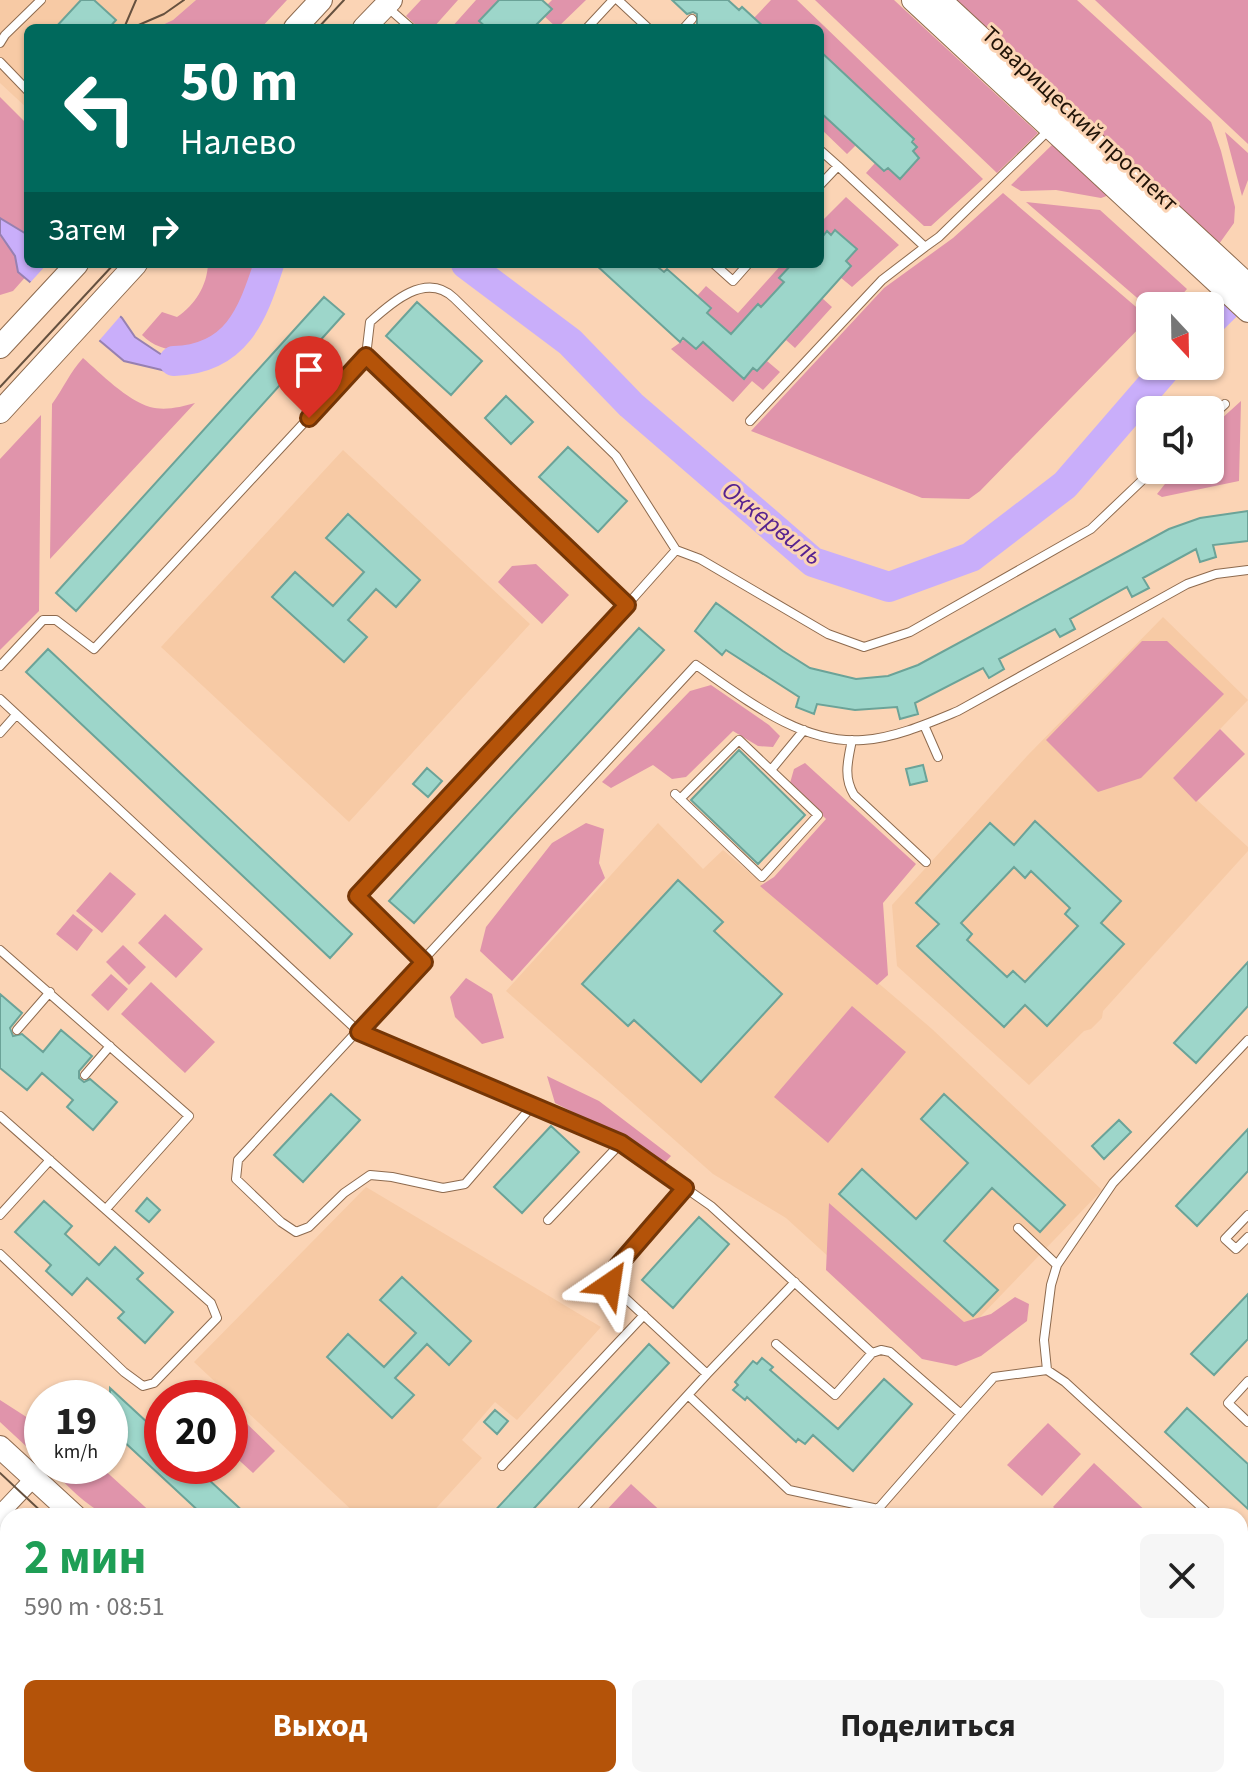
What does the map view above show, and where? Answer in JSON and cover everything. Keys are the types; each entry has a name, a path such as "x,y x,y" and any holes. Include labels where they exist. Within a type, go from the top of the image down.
{"street":[{"path":"299,24 321,0"},
{"name":"Товарищеский проспект","path":"913,0 1058,121"},
{"name":"Товарищеский проспект","path":"940,0 1058,121 1217,269"},
{"path":"367,24 386,2"},
{"path":"0,347 73,268"},
{"path":"0,412 132,268"},
{"path":"1217,269 1248,285"},
{"path":"1217,269 1248,311"},
{"path":"0,1447 24,1469"},
{"path":"6,1508 28,1484"},
{"path":"40,1484 66,1508"}],"lane":[{"path":"0,43 41,0"},
{"path":"591,24 616,0 643,24"},
{"path":"386,2 407,24"},
{"path":"688,24 692,19"},
{"path":"0,62 24,87"},
{"path":"750,421 882,280 939,237 1058,121"},
{"path":"824,154 925,247"},
{"path":"824,181 838,166"},
{"path":"718,268 733,281 744,268"},
{"path":"0,666 43,620 56,620 94,649 366,356 370,322 396,298 430,288 449,293 616,456 676,550 700,559 828,634 864,647 910,632 1091,529 1138,484"},
{"path":"366,356 627,605"},
{"path":"424,962 357,896 676,550"},
{"path":"534,1104 465,1184 443,1188 370,1175 344,1193 309,1227 296,1232 281,1222 236,1179 238,1160 696,665 755,705 804,730 852,740 875,739 958,711 1187,584 1216,574 1248,570"},
{"path":"0,699 359,1032 621,1143 711,1206 872,1353"},
{"path":"0,733 16,715"},
{"path":"924,725 938,757"},
{"path":"771,770 804,730"},
{"path":"739,740 771,770 818,815 762,877 678,796 739,740"},
{"path":"852,740 846,773 854,795 926,862"},
{"path":"0,950 189,1116 106,1209"},
{"path":"17,1030 50,992"},
{"path":"1047,1370 1044,1340 1051,1285 1057,1265 1113,1183 1248,1040"},
{"path":"85,1075 110,1046"},
{"path":"0,1116 211,1303 217,1318 154,1383 143,1386 124,1372 0,1254"},
{"path":"548,1220 621,1143"},
{"path":"0,1215 50,1160"},
{"path":"685,1188 614,1270 610,1284 707,1374"},
{"path":"1248,1215 1225,1239 1236,1249 1248,1237"},
{"path":"1018,1228 1057,1265"},
{"path":"584,1508 795,1282"},
{"path":"502,1466 644,1315"},
{"path":"776,1344 835,1395 872,1353 881,1350 890,1352 961,1414"},
{"path":"883,1508 994,1377 1047,1370 1065,1382 1202,1508"},
{"path":"1248,1381 1228,1403 1248,1422"},
{"path":"688,1395 789,1490 863,1508"}],"shaded area":[{"path":"0,0 196,0 164,24 24,24 24,105 0,83"},
{"path":"196,0 287,0 265,24 164,24"},
{"path":"421,0 458,0 437,24 415,24 406,16"},
{"path":"476,0 499,0 479,20 483,24 455,24"},
{"path":"552,0 586,0 561,24 553,24 544,16 551,9 547,5"},
{"path":"771,0 797,0 822,24 756,24 754,18"},
{"path":"815,0 894,0 1038,133 997,173"},
{"path":"956,0 1077,0 1211,122 1235,207 1234,223 1219,244"},
{"path":"1095,0 1248,0 1248,144"},
{"path":"824,26 983,179 931,226 924,226 866,173 875,163 884,171 888,168 900,179 919,158 913,151 914,139 824,56"},
{"path":"0,97 24,121 24,268 33,268 13,291 0,295"},
{"path":"824,116 856,145 847,154 824,132"},
{"path":"1225,132 1248,153 1248,180 1242,196"},
{"path":"1054,143 1112,194 1101,198 1056,190 1021,191 1011,185"},
{"path":"1003,193 1136,307 1136,331 969,499 922,498 751,431 884,288 953,238"},
{"path":"846,197 899,245 852,287 840,277 846,261 856,249 836,230 831,235 827,232 824,236 824,219"},
{"path":"1026,202 1100,210 1187,289 1184,292 1136,292 1136,297"},
{"path":"0,218 24,233 24,268 68,268 122,318 135,337 162,355 183,354 210,347 214,358 166,371 124,361 18,272 15,256 0,234"},
{"path":"208,268 262,268 239,321 230,332 207,346 179,351 165,349 142,335 162,312 177,317 189,307 199,294"},
{"path":"778,268 788,268 779,278 784,282 778,288 782,291 761,308 757,305 731,334 707,313 697,296 706,286 738,313"},
{"path":"822,298 832,307 795,348 786,340 797,328 792,323"},
{"path":"685,339 696,349 703,342 743,379 753,368 757,371 767,361 780,372 763,390 752,381 733,402 671,349"},
{"path":"83,358 141,404 161,409 195,403 50,559 52,404"},
{"path":"1241,401 1239,481 1162,497 1157,494 1165,484 1224,484 1224,416"},
{"path":"41,415 39,611 0,650 0,459"},
{"path":"343,450 530,624 349,822 161,647"},
{"path":"536,564 569,595 542,624 498,582 512,566"},
{"path":"1163,617 1248,700 1173,778 1248,847 1248,851 1103,1011 1102,1018 1091,1029 1084,1031 1029,1085 897,966 892,905 1028,755"},
{"path":"1142,641 1167,641 1224,694 1141,778 1098,792 1046,740"},
{"path":"711,685 780,736 773,747 758,746 733,731 686,777 672,779 653,765 611,788 602,782 690,691"},
{"path":"1220,729 1245,754 1196,802 1173,778"},
{"path":"805,763 916,864 883,903 888,975 877,985 760,886 774,877 826,819 790,783 794,769"},
{"path":"586,823 604,829 599,863 605,878 512,981 480,951 486,927 552,843"},
{"path":"658,823 703,869 723,850 932,1029 1102,1190 957,1341 921,1341 786,1218 713,1174 506,991"},
{"path":"110,872 136,894 102,933 76,911"},
{"path":"73,914 93,930 77,951 56,934"},
{"path":"165,914 203,949 176,978 138,943"},
{"path":"123,945 146,967 129,985 106,962"},
{"path":"111,974 128,989 108,1011 91,995"},
{"path":"466,978 492,994 504,1038 482,1044 455,1017 450,997"},
{"path":"151,982 215,1042 185,1073 121,1014"},
{"path":"852,1006 906,1052 828,1143 774,1097"},
{"path":"547,1076 599,1101 671,1156 662,1166 624,1138 555,1103"},
{"path":"366,1187 601,1327 517,1420 495,1402 462,1440 482,1458 436,1508 349,1508 248,1413 248,1380 213,1380 194,1362"},
{"path":"829,1203 964,1322 991,1314 1015,1297 1029,1304 1027,1321 981,1356 956,1366 922,1359 826,1270"},
{"path":"0,1400 24,1415 24,1444 0,1422"},
{"path":"1048,1423 1081,1454 1042,1496 1007,1465"},
{"path":"248,1425 275,1451 253,1473 248,1468"},
{"path":"1094,1463 1142,1508 1054,1508"},
{"path":"66,1484 120,1484 146,1508 94,1508"},
{"path":"631,1484 657,1508 609,1508"}],"pier":[{"path":"43,268 74,268 123,313 97,343 28,285"}],"building":[{"path":"81,0 94,0 116,20 112,24 59,24"},
{"path":"499,0 542,0 552,9 537,24 482,24 479,21"},
{"path":"672,0 728,0 739,10 742,7 761,24 697,24 697,14 687,14"},
{"path":"824,55 914,139 912,142 917,147 913,151 919,158 900,179 888,168 884,171 824,116"},
{"path":"835,230 857,249 846,261 851,266 757,371 753,368 744,379 703,342 696,349 683,338 680,342 599,268 659,268 664,272 667,269 711,308 707,313 731,334 758,304 761,307 784,282 779,278 788,268 824,268 824,235 827,231 831,235"},
{"path":"324,297 344,314 76,611 56,593"},
{"path":"417,302 482,361 451,395 386,336"},
{"path":"506,396 533,422 511,444 485,418"},
{"path":"568,447 627,501 598,532 539,477"},
{"path":"1248,511 1248,541 1213,545 1216,557 1200,562 1196,549 1143,578 1149,588 1132,597 1127,587 1070,619 1075,629 1060,637 1055,629 999,659 1004,669 989,678 983,668 915,703 918,714 900,719 897,707 855,710 817,704 814,714 796,707 799,697 726,650 722,655 695,631 716,603 810,668 856,679 888,676 918,665 1169,529 1200,518"},
{"path":"348,514 420,580 396,607 376,589 348,620 367,637 344,662 272,597 295,572 333,606 364,572 326,538"},
{"path":"639,628 664,650 414,923 389,901"},
{"path":"48,649 352,934 330,958 26,672"},
{"path":"739,750 805,815 758,864 691,800"},
{"path":"923,765 927,781 910,785 906,769"},
{"path":"427,768 442,781 428,797 413,784"},
{"path":"1035,821 1121,901 1101,923 1124,944 1047,1026 1025,1005 1004,1027 917,946 939,924 916,903 990,823 1014,845","holes":["1014,867 1025,878 1031,871 1070,908 1065,914 1078,926 1025,982 1013,971 1007,977 967,940 972,934 961,923"]},
{"path":"678,880 723,922 714,931 782,994 701,1082 634,1020 628,1026 582,984"},
{"path":"1248,962 1248,1006 1196,1063 1174,1043"},
{"path":"0,994 22,1013 10,1028 13,1036 22,1034 43,1052 61,1030 92,1056 79,1071 79,1078 84,1082 90,1079 117,1102 93,1130 67,1107 73,1100 42,1073 27,1090 0,1068"},
{"path":"331,1094 360,1120 303,1182 274,1155"},
{"path":"944,1094 1065,1205 1040,1232 992,1188 944,1241 998,1290 973,1316 839,1194 862,1169 916,1219 968,1163 921,1119"},
{"path":"1119,1120 1131,1132 1104,1159 1092,1146"},
{"path":"551,1126 579,1152 522,1213 494,1187"},
{"path":"1248,1129 1248,1171 1197,1226 1176,1206"},
{"path":"147,1198 160,1210 149,1222 136,1211"},
{"path":"44,1201 72,1226 65,1234 99,1265 115,1247 143,1273 137,1279 173,1312 145,1343 118,1318 124,1312 87,1278 72,1295 46,1271 51,1265 15,1232"},
{"path":"699,1217 729,1244 673,1308 642,1280"},
{"path":"402,1277 471,1341 449,1365 427,1344 395,1378 414,1395 392,1418 327,1357 348,1334 384,1367 416,1333 380,1300"},
{"path":"1248,1294 1248,1339 1214,1375 1191,1354"},
{"path":"649,1344 669,1363 534,1508 497,1508"},
{"path":"762,1358 773,1367 770,1370 838,1429 884,1379 912,1404 853,1471 813,1435 805,1444 798,1439 796,1442 747,1397 745,1400 733,1390 738,1385 735,1382 753,1361 757,1364"},
{"path":"128,1405 144,1419 144,1460 128,1446"},
{"path":"1187,1408 1248,1464 1248,1508 1247,1508 1165,1432"},
{"path":"495,1410 508,1421 497,1434 484,1422"},
{"path":"169,1484 213,1484 239,1508 195,1508"}],"waterway":[{"name":"Оккервиль","path":"174,361 213,352 227,343 248,317 268,268"},
{"name":"Оккервиль","path":"471,268 570,342 631,405 813,562 889,587 971,557 1065,485 1156,380"},
{"name":"Оккервиль","path":"1224,308 1248,284"}],"tram line":[{"path":"126,24 136,0"},
{"path":"141,24 164,14 184,0"},
{"path":"322,24 344,0"},
{"path":"0,387 110,268"},
{"path":"0,1473 37,1508"}],"route":[{"path":"309,418 366,356 627,605 357,896 424,962 359,1032 621,1143 685,1188 614,1270 610,1284"}]}
